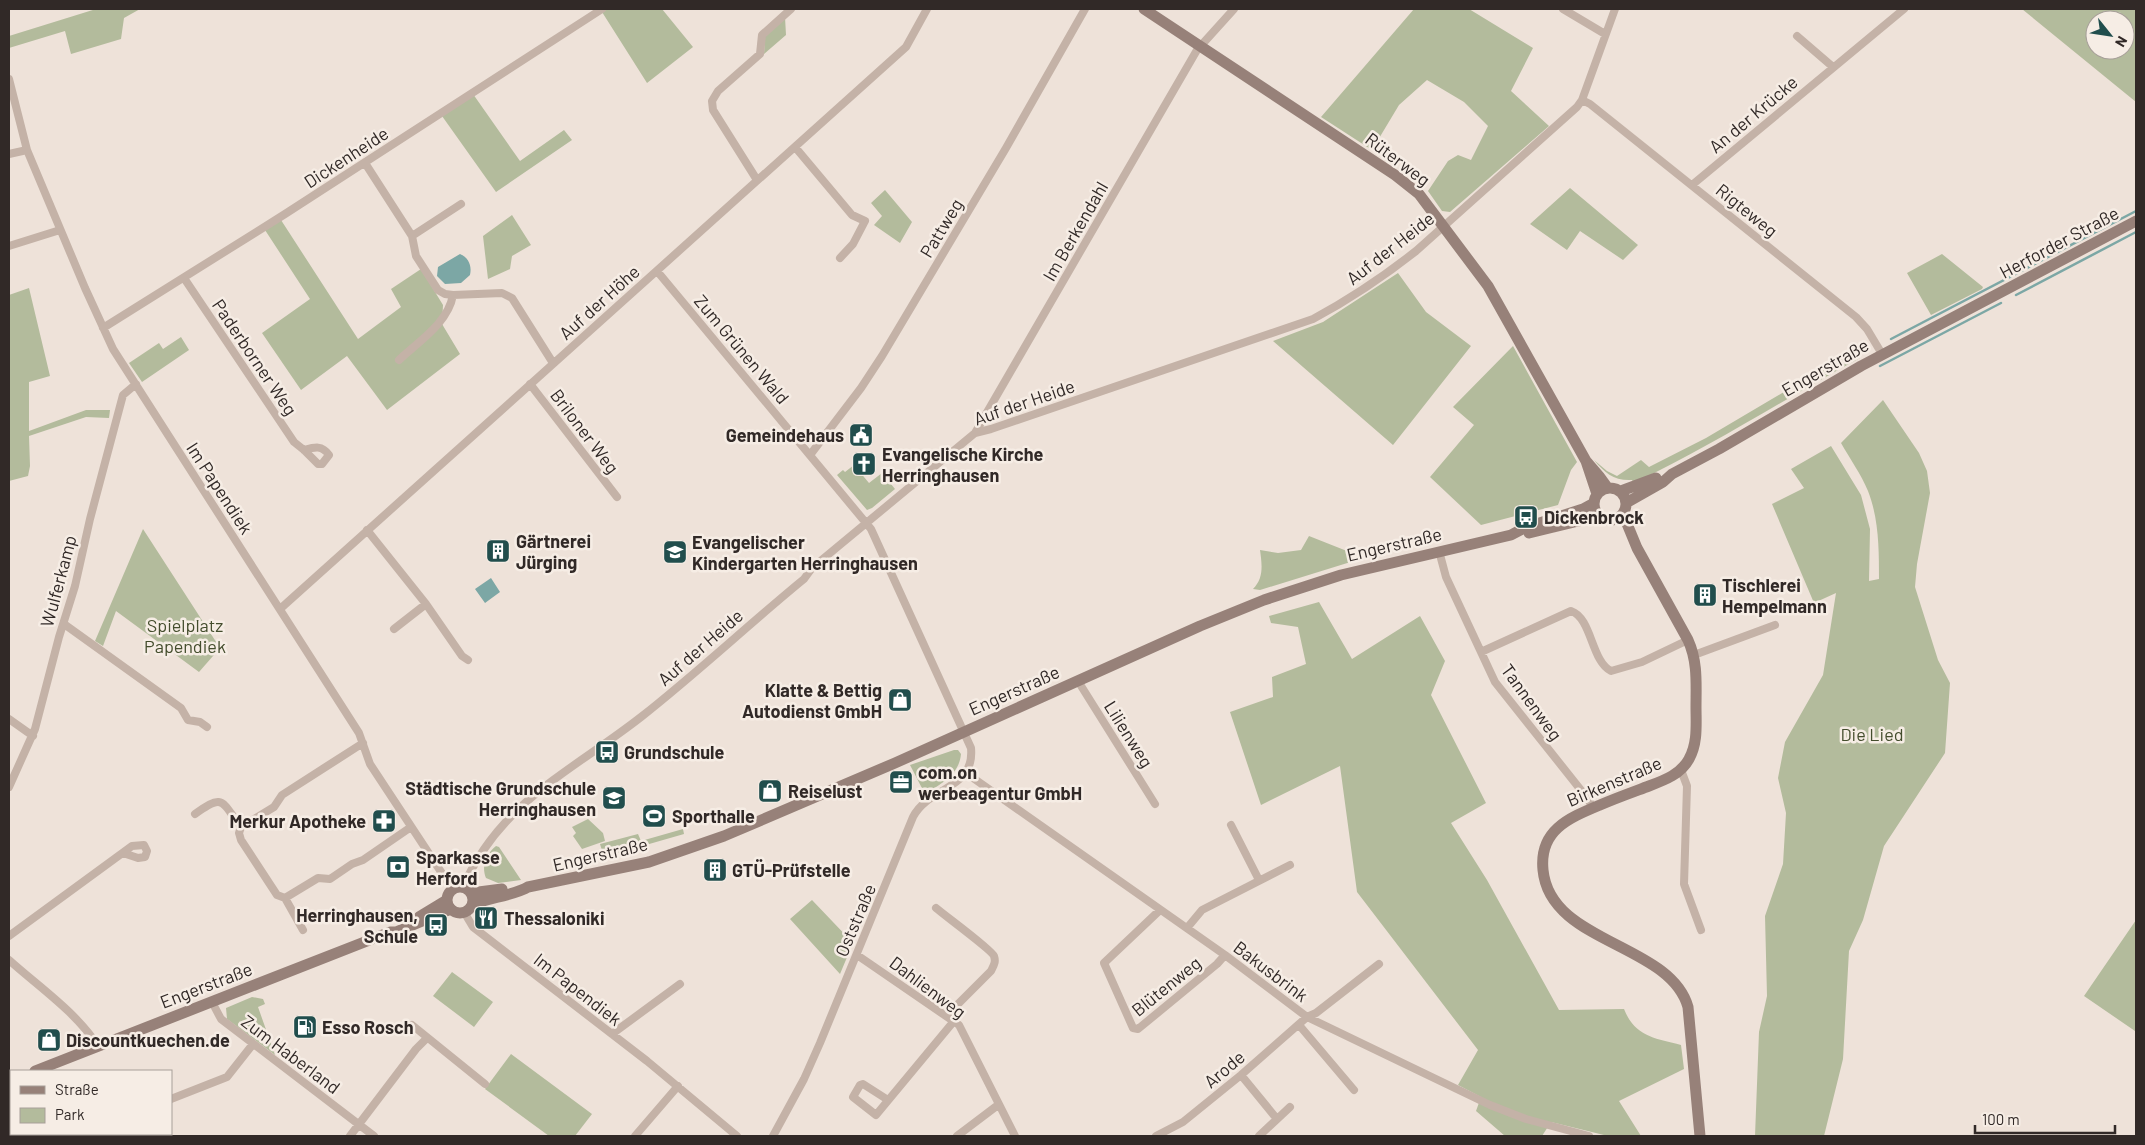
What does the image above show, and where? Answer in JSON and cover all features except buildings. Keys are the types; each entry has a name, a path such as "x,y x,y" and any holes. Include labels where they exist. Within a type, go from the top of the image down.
{"main road":[{"name":"Rüterweg","path":"1144,9 1202,45 1419,194 1488,286 1586,461 1599,476 1599,495"},
{"name":"Herforder Straße","path":"1998,294 2136,221"},
{"name":"Engerstraße","path":"1625,508 1664,482 1672,474 1882,354 1998,294"},
{"name":"Engerstraße","path":"1621,491 1661,476 1672,474"},
{"path":"1614,488 1621,491 1625,508 1612,520 1599,516 1599,495 1614,488"},
{"name":"Engerstraße","path":"37,1070 390,932 394,927 460,900 649,862 699,846 776,815 1223,616 1341,574 1517,532 1583,509 1599,495"},
{"name":"Birkenstraße","path":"1625,508 1637,548 1688,640 1694,655 1696,667 1696,738 1690,758 1681,770 1659,782 1566,820 1558,827 1548,842 1543,862 1546,884 1550,895 1562,911 1660,970 1680,987 1688,1007 1700,1136"},
{"name":"Engerstraße","path":"1517,532 1525,534 1542,531 1599,516"},
{"name":"Birkenstraße","path":"1612,520 1637,548"}],"street":[{"name":"Dickenheide","path":"103,328 184,278 602,9"},
{"path":"757,180 713,110 712,101 718,91 760,54 762,35 791,9"},
{"name":"Auf der Höhe","path":"280,608 906,47 927,9"},
{"name":"Pattweg","path":"810,455 856,395 882,356 1006,148 1085,9"},
{"name":"Im Berkendahl","path":"975,432 1202,45 1234,9"},
{"path":"1563,9 1605,34"},
{"name":"Auf der Heide","path":"460,900 482,853 503,823 521,804 660,701 866,522 975,432 991,430 1313,319 1339,305 1392,271 1534,146 1582,100 1615,9"},
{"name":"An der Krücke","path":"1692,185 1904,9"},
{"path":"1797,36 1833,67"},
{"name":"Im Papendiek","path":"9,79 27,150 113,349 280,608 363,743 370,764 460,900 473,927 678,1086 737,1136"},
{"name":"Rigteweg","path":"1582,100 1590,104 1856,317 1867,329 1882,354"},
{"path":"795,146 852,216 865,222 853,244 840,258"},
{"path":"9,154 27,150"},
{"path":"365,162 412,236 416,256 438,290 445,294 453,295 502,293 508,295 512,298 553,363"},
{"path":"412,236 461,204"},
{"path":"9,246 60,230"},
{"name":"Zum Grünen Wald","path":"657,271 871,529 964,732"},
{"name":"Paderborner Weg","path":"184,278 294,442 304,450"},
{"path":"398,360 446,316 451,306 453,295"},
{"name":"Wulferkamp","path":"9,787 33,736 123,395 136,384"},
{"name":"Briloner Weg","path":"530,384 617,497"},
{"path":"367,530 426,604 462,656 468,660"},
{"name":"Tannenweg","path":"1439,551 1446,577 1495,682 1588,799 1593,808"},
{"path":"394,629 426,604"},
{"path":"1481,652 1571,612 1580,616 1603,665 1611,671 1642,662 1688,640"},
{"path":"64,624 181,708 188,720 200,722 207,727"},
{"path":"1694,655 1775,625"},
{"name":"Lilienweg","path":"1078,681 1155,804"},
{"path":"9,719 33,736"},
{"path":"964,732 971,748 972,756 966,773"},
{"path":"286,898 277,895 241,840 239,833 241,827 274,807 282,795 363,743"},
{"path":"1681,770 1686,786 1684,884 1701,930"},
{"name":"Bakusbrink","path":"966,773 1225,955 1307,1017 1490,1105 1526,1119 1590,1136"},
{"name":"Oststraße","path":"773,1136 804,1080 916,811 924,802 953,785 966,773"},
{"path":"195,814 212,802 217,801 223,803 241,827"},
{"path":"1231,825 1259,880"},
{"path":"286,898 318,878 330,879 352,864 363,860 412,827"},
{"path":"9,936 123,853"},
{"path":"1187,928 1202,910 1290,865"},
{"path":"286,898 288,906 303,930"},
{"path":"936,908 954,924 989,949 995,957 995,963 991,970 946,1016"},
{"name":"Blütenweg","path":"1160,910 1104,963 1131,1025 1138,1029 1217,964 1225,955"},
{"name":"Dahlienweg","path":"857,955 959,1026 1015,1136"},
{"path":"9,960 71,1015 90,1034 98,1046"},
{"name":"Arode","path":"1156,1136 1183,1122 1241,1075 1307,1017 1316,1013 1379,964"},
{"path":"612,1034 680,984"},
{"name":"Zum Haberland","path":"212,1002 221,1019 374,1136"},
{"path":"888,1100 863,1084 860,1085 853,1097 876,1115 954,1022"},
{"path":"412,1025 484,1084"},
{"path":"1299,1025 1354,1090"},
{"path":"350,1136 416,1049 427,1038"},
{"path":"172,1099 227,1077 253,1044"},
{"path":"1241,1075 1278,1119"},
{"path":"636,1136 678,1086"},
{"path":"957,1136 998,1105"},
{"path":"1260,1136 1290,1107"}],"green space":[{"path":"96,9 140,9 124,18 121,39 71,54 65,31 9,48 9,36"},
{"path":"607,9 662,9 693,47 647,83 602,12"},
{"path":"1414,9 1469,9 1533,48 1511,91 1549,126 1450,212 1442,211 1428,191 1448,161 1458,155 1471,160 1488,126 1464,102 1427,80 1399,105 1372,150 1321,117"},
{"path":"2022,9 2136,9 2136,102"},
{"path":"785,17 786,35 764,54 765,35"},
{"path":"473,94 520,161 564,130 572,140 496,192 442,116"},
{"path":"1570,188 1638,245 1623,260 1580,231 1567,250 1530,224"},
{"path":"885,190 912,222 900,243 874,225 882,216 871,203"},
{"path":"512,215 531,245 512,256 510,269 488,279 483,236"},
{"path":"281,220 358,339 401,307 391,289 421,269 443,305 442,324 460,354 387,410 347,356 301,390 262,333 310,299 265,230"},
{"path":"1942,254 1983,287 1931,315 1907,273"},
{"path":"1398,273 1426,312 1471,346 1393,445 1273,341 1323,322"},
{"path":"29,288 50,376 29,382 29,431 86,410 110,410 109,418 86,417 29,436 30,466 28,476 9,481 9,295"},
{"path":"181,337 189,350 142,382 129,363 159,343 163,349"},
{"path":"1513,346 1577,462 1571,470 1558,505 1481,525 1430,477 1474,425 1453,407"},
{"path":"1855,350 1860,358 1692,454 1634,483 1632,480 1615,478 1602,469 1594,460 1607,471 1617,476 1641,460 1649,467 1706,438"},
{"name":"Die Lied","path":"1883,400 1919,453 1927,471 1930,493 1917,564 1915,587 1938,660 1950,683 1945,753 1884,846 1863,920 1849,951 1843,1059 1824,1136 1755,1136 1759,1032 1767,996 1765,916 1783,864 1786,813 1778,778 1785,742 1823,675 1836,593 1814,603 1772,504 1804,488 1791,469 1831,446 1861,495 1870,529 1869,581 1879,579 1878,535 1872,502 1862,479 1841,443"},
{"path":"854,465 869,483 882,473 895,489 867,510 837,475"},
{"name":"Spielplatz Papendiek","path":"143,529 220,648 199,672 116,611 103,646 95,641"},
{"path":"1309,536 1357,555 1357,560 1260,590 1253,589 1261,576 1260,550 1278,553 1301,550"},
{"path":"1319,602 1352,659 1420,616 1445,661 1431,695 1486,803 1451,823 1487,880 1559,1010 1624,1009 1640,1031 1654,1038 1681,1045 1684,1069 1619,1101 1641,1136 1608,1136 1551,1122 1542,1136 1505,1136 1476,1111 1481,1097 1458,1085 1478,1050 1357,892 1340,766 1261,805 1230,712 1273,697 1272,677 1306,664 1298,627 1271,623 1269,616"},
{"path":"958,750 961,754 957,768 949,778 925,794 910,765"},
{"path":"588,819 603,833 605,841 582,849 573,836 576,833 572,827"},
{"path":"683,829 684,834 604,857 600,844 638,834 641,841"},
{"path":"496,846 499,847 521,880 498,883 486,878 485,860"},
{"path":"812,900 853,943 840,974 790,919"},
{"path":"2136,920 2136,1029 2135,1031 2084,996"},
{"path":"452,972 493,1002 474,1027 433,996"},
{"path":"252,997 263,999 265,1004 258,1007 275,1055 227,1019 226,1008"},
{"path":"511,1054 592,1114 575,1136 549,1136 485,1089"}],"water":[{"path":"460,254 469,263 471,268 470,275 461,283 445,284 437,276 438,267"},
{"path":"491,578 500,592 485,603 475,589"}],"waterway":[{"path":"1891,339 2136,211"},
{"path":"2016,295 2136,232"},
{"path":"1880,366 2001,303"}],"place":[{"name":"Gemeindehaus","path":"861,435"},
{"name":"Evangelische Kirche Herringhausen","path":"864,464"},
{"name":"Dickenbrock","path":"1526,517"},
{"name":"Gärtnerei Jürging","path":"498,551"},
{"name":"Evangelischer Kindergarten Herringhausen","path":"675,552"},
{"name":"Tischlerei Hempelmann","path":"1705,595"},
{"name":"Klatte & Bettig Autodienst GmbH","path":"900,700"},
{"name":"Grundschule","path":"607,752"},
{"name":"com.on werbeagentur GmbH","path":"901,782"},
{"name":"Reiselust","path":"770,791"},
{"name":"Städtische Grundschule Herringhausen","path":"614,798"},
{"name":"Sporthalle","path":"654,816"},
{"name":"Merkur Apotheke","path":"384,821"},
{"name":"Sparkasse Herford","path":"398,867"},
{"name":"GTÜ-Prüfstelle","path":"715,870"},
{"name":"Thessaloniki","path":"486,918"},
{"name":"Herringhausen, Schule","path":"436,925"},
{"name":"Esso Rosch","path":"305,1027"},
{"name":"Discountkuechen.de","path":"49,1040"}]}
